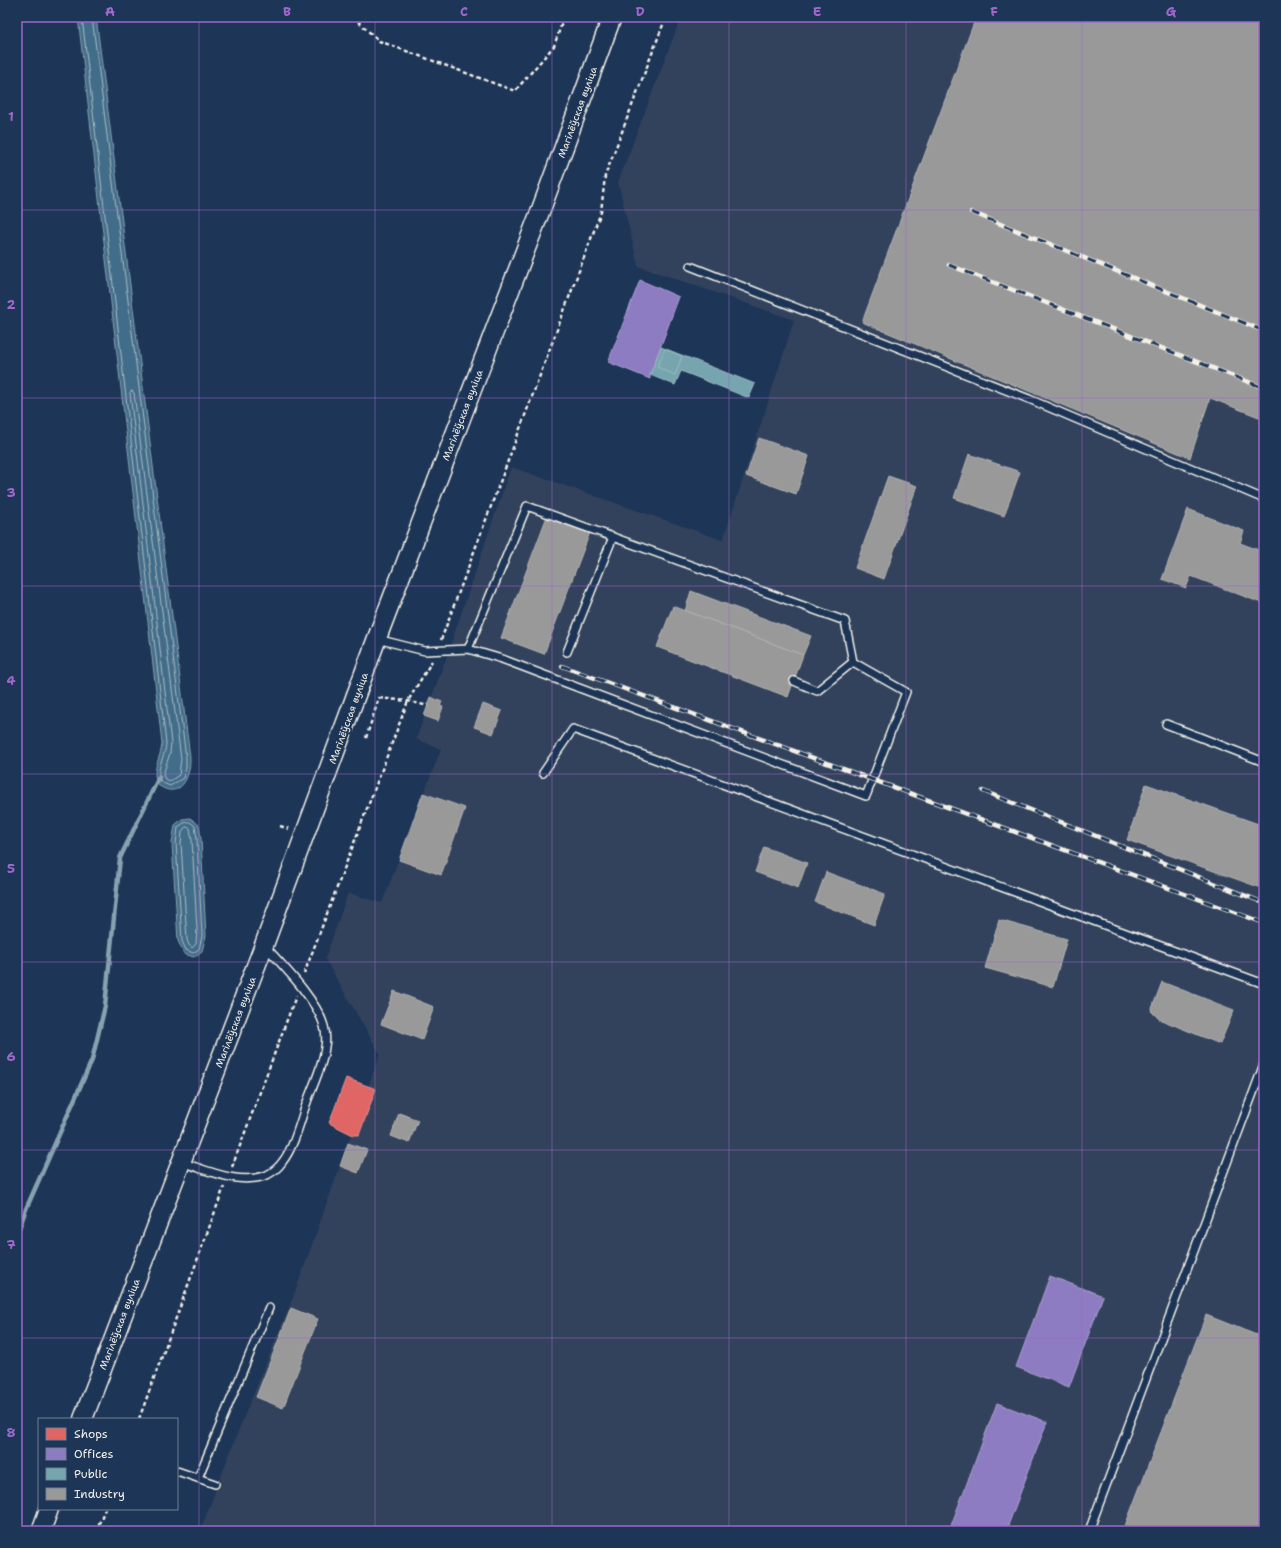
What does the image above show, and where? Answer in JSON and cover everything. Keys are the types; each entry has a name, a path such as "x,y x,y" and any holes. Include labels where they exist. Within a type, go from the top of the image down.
{"street":[{"name":"Магілёўская вуліца","path":"83,1418 264,945 377,638 543,204 612,17"},
{"path":"42,1531 49,1510"}],"lane":[{"path":"690,266 1029,399 1264,499"},
{"path":"377,638 425,651 438,649 468,649 502,659 866,796 906,692 853,662 845,622 527,506 468,649"},
{"path":"567,652 613,537"},
{"path":"794,681 817,691 853,662"},
{"path":"1166,724 1264,762"},
{"path":"543,773 573,729 1264,984"},
{"path":"181,1162 228,1177 248,1179 267,1175 282,1163 291,1145 326,1047 324,1026 316,1010 299,986 264,945"},
{"path":"1089,1531 1264,1064"},
{"path":"198,1478 269,1308"},
{"path":"178,1471 215,1484"}],"path":[{"path":"353,17 379,41 515,91 554,46 564,17"},
{"path":"139,1418 299,986 311,960 408,701 427,671 438,649 601,212 605,176 666,17"},
{"path":"366,738 379,698 408,701 428,706"},
{"path":"96,1531 105,1510"}],"shaded area":[{"path":"681,17 1264,17 1264,1531 200,1531 239,1429 294,1295 380,1054 325,959 348,893 382,903 441,749 416,739 445,661 511,467 723,540 768,402 794,320 638,266 618,182"}],"water":[{"path":"78,17 96,17 190,757 189,772 186,779 178,788 172,790 158,785 155,775 162,743"},
{"path":"190,818 199,825 201,839 206,936 202,951 194,957 184,954 178,941 172,843 175,825 182,819"}],"building: Shops":[{"path":"346,1078 376,1089 359,1135 353,1135 329,1123"}],"building: Offices":[{"path":"640,280 679,297 650,375 650,379 608,362"},
{"path":"1050,1276 1103,1296 1069,1387 1016,1367"},
{"path":"997,1403 1047,1422 1006,1531 949,1531"}],"building: Public":[{"path":"661,347 755,384 749,398 681,371 675,385 650,375"},
{"path":"665,349 682,356 675,375 657,367"}],"building: Industry":[{"path":"976,17 1264,17 1264,419 1210,398 1190,458 862,322"},
{"path":"759,438 809,456 796,494 746,476"},
{"path":"969,454 1020,472 1004,516 954,498"},
{"path":"888,476 917,486 884,579 855,568"},
{"path":"1188,509 1244,531 1240,543 1264,552 1264,604 1191,576 1186,588 1162,579"},
{"path":"549,511 592,527 544,654 501,638"},
{"path":"691,591 811,636 803,655 685,611"},
{"path":"673,606 803,655 788,697 657,647"},
{"path":"431,697 442,702 440,706 443,707 438,721 424,716"},
{"path":"483,704 502,711 493,734 474,727"},
{"path":"1146,784 1264,826 1264,889 1127,840"},
{"path":"423,793 465,808 441,875 399,860"},
{"path":"764,847 807,863 798,888 755,872"},
{"path":"826,872 885,894 874,925 815,902"},
{"path":"999,920 1067,939 1053,987 985,968"},
{"path":"1162,982 1234,1010 1220,1044 1159,1019 1151,1011"},
{"path":"394,991 434,1007 422,1040 381,1024"},
{"path":"399,1113 418,1120 409,1143 391,1136"},
{"path":"348,1143 367,1150 358,1173 340,1166"},
{"path":"291,1308 318,1319 283,1408 256,1397"},
{"path":"1206,1315 1264,1338 1264,1531 1123,1531"}],"waterway":[{"path":"17,1234 26,1209 92,1060 105,1006 120,858 159,777"}],"railway":[{"path":"971,212 1264,331"},
{"path":"949,265 1264,388"},
{"path":"562,666 1264,923"},
{"path":"983,791 1264,903"}]}
